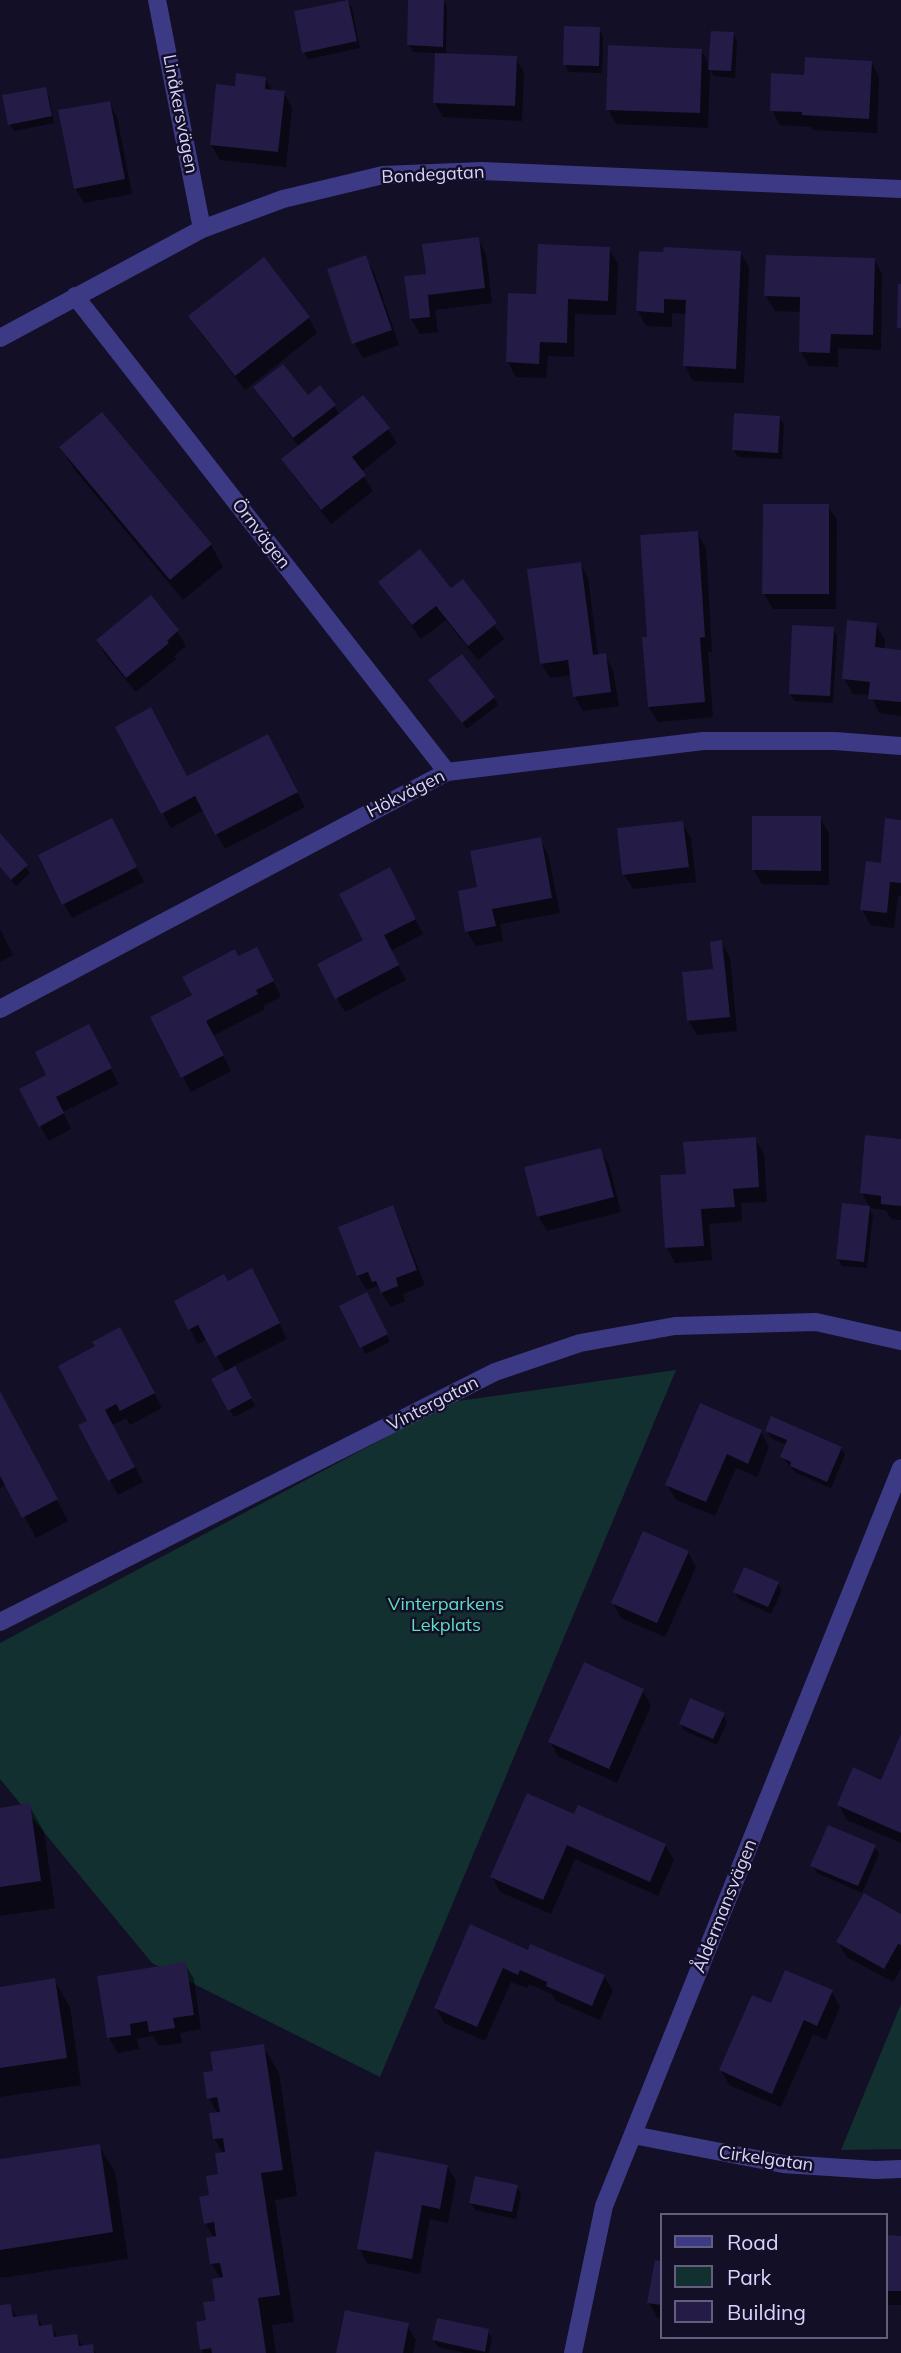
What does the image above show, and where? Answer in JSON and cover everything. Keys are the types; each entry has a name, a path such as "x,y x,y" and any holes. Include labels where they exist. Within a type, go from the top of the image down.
{"street":[{"name":"Linåkersvägen","path":"157,0 202,229"},
{"name":"Bondegatan","path":"0,338 202,229 283,199 383,175 482,171 901,189"},
{"name":"Örnvägen","path":"75,296 447,772"},
{"name":"Hökvägen","path":"0,1009 447,772 703,741 835,741 901,746"},
{"name":"Vintergatan","path":"0,1622 495,1372 580,1343 675,1326 817,1322 901,1341"},
{"name":"Åldermansvägen","path":"573,2353 604,2206 901,1468"},
{"name":"Cirkelgatan","path":"633,2135 783,2164 874,2170 901,2169"}],"green space":[{"name":"Vinterparkens Lekplats","path":"676,1370 380,2077 152,1963 0,1779 0,1643 452,1402"},
{"path":"901,2004 901,2149 841,2150"}],"building":[{"path":"348,0 357,41 302,53 294,11"},
{"path":"408,0 444,0 443,47 407,45"},
{"path":"564,26 600,27 599,66 563,65"},
{"path":"711,31 734,32 731,71 708,70"},
{"path":"608,45 702,49 700,113 606,110"},
{"path":"435,53 517,56 515,106 433,103"},
{"path":"805,57 872,61 869,119 770,111 771,73 804,75"},
{"path":"236,73 266,77 265,89 285,91 278,152 210,145 216,84 235,86"},
{"path":"46,87 52,116 8,125 2,95"},
{"path":"110,101 125,179 74,189 58,110"},
{"path":"479,237 485,288 428,295 430,317 410,319 404,276 426,274 422,244"},
{"path":"538,244 610,247 608,301 568,299 567,343 540,342 539,364 506,362 508,293 536,294"},
{"path":"664,247 741,251 736,369 683,366 686,300 664,299 664,313 636,311 639,251 663,252"},
{"path":"366,255 392,330 352,344 327,269"},
{"path":"766,255 875,258 873,335 831,334 830,353 799,352 800,297 764,296"},
{"path":"264,257 310,317 235,376 188,316"},
{"path":"898,284 901,284 901,328 897,328"},
{"path":"283,364 308,395 320,385 336,405 293,438 253,387"},
{"path":"363,395 390,428 352,457 366,475 321,510 281,459"},
{"path":"102,412 212,544 170,580 59,447"},
{"path":"734,413 780,416 778,453 732,450"},
{"path":"763,504 829,504 829,594 762,594"},
{"path":"698,531 705,637 700,638 705,702 648,707 642,637 647,637 640,535"},
{"path":"420,549 451,588 463,579 497,623 468,646 436,606 412,625 378,582"},
{"path":"581,562 593,655 606,653 611,692 573,697 568,660 540,664 527,569"},
{"path":"151,595 179,630 167,641 169,643 126,678 96,640"},
{"path":"847,620 877,623 875,647 901,650 901,702 868,699 870,682 842,679"},
{"path":"792,625 834,627 830,696 789,694"},
{"path":"462,654 495,697 462,723 428,680"},
{"path":"151,707 187,776 268,734 298,792 215,835 195,796 161,814 115,727"},
{"path":"752,816 821,816 821,871 752,870"},
{"path":"112,818 137,867 62,905 38,855"},
{"path":"885,818 901,820 901,883 890,882 887,913 860,910 866,861 881,863"},
{"path":"683,821 689,867 622,875 617,828"},
{"path":"0,833 28,865 11,880 0,867"},
{"path":"541,837 552,898 492,909 496,926 465,932 458,891 477,887 470,851"},
{"path":"390,867 416,919 384,935 399,965 335,999 317,964 363,940 339,894"},
{"path":"722,940 730,1017 687,1021 682,972 713,969 710,942"},
{"path":"257,947 274,981 256,990 258,994 206,1021 224,1055 181,1078 150,1017 192,995 182,977 235,949 238,956"},
{"path":"89,1024 112,1068 56,1097 64,1113 39,1127 19,1089 46,1075 35,1052"},
{"path":"865,1135 901,1139 901,1206 881,1204 881,1196 860,1193"},
{"path":"756,1137 759,1187 733,1189 735,1207 701,1209 704,1246 665,1248 660,1175 686,1174 683,1142"},
{"path":"601,1148 614,1197 537,1217 524,1167"},
{"path":"842,1203 870,1206 864,1262 836,1259"},
{"path":"393,1205 417,1270 396,1278 398,1286 381,1293 368,1272 357,1276 338,1227"},
{"path":"252,1268 280,1323 215,1357 198,1325 188,1330 174,1301 224,1274 228,1281"},
{"path":"367,1292 388,1334 360,1348 339,1306"},
{"path":"120,1327 155,1393 120,1411 116,1404 105,1410 135,1467 108,1481 78,1425 87,1421 58,1366 95,1346 92,1342"},
{"path":"235,1366 252,1398 228,1411 211,1379"},
{"path":"0,1391 58,1499 22,1518 0,1476"},
{"path":"700,1403 762,1430 748,1464 727,1454 706,1502 665,1485"},
{"path":"771,1416 842,1447 827,1482 790,1466 791,1462 780,1457 787,1440 765,1431"},
{"path":"643,1531 689,1551 657,1623 611,1603"},
{"path":"744,1567 779,1582 768,1607 733,1592"},
{"path":"584,1662 644,1689 609,1769 548,1742"},
{"path":"690,1698 725,1713 713,1739 679,1724"},
{"path":"901,1734 901,1833 837,1805 853,1767 881,1780"},
{"path":"527,1793 574,1814 578,1805 666,1844 650,1882 567,1845 543,1900 490,1877"},
{"path":"30,1803 41,1881 0,1887 0,1808"},
{"path":"828,1825 876,1845 858,1886 810,1866"},
{"path":"864,1893 901,1914 901,1945 898,1944 884,1969 836,1942"},
{"path":"470,1924 528,1950 530,1944 605,1975 592,2006 546,1986 547,1982 520,1970 518,1975 503,1968 477,2027 434,2008"},
{"path":"186,1962 194,2015 173,2018 175,2028 149,2032 147,2021 130,2024 131,2035 107,2038 97,1976"},
{"path":"785,1970 833,1990 817,2026 804,2020 772,2094 719,2070 752,1995 771,2003"},
{"path":"55,1978 67,2058 0,2068 0,1987"},
{"path":"264,2044 283,2170 261,2173 280,2295 258,2298 266,2353 212,2353 211,2348 200,2350 196,2322 206,2320 203,2302 215,2301 212,2279 223,2277 220,2263 210,2264 206,2238 216,2236 214,2222 204,2224 199,2197 209,2195 206,2176 218,2174 215,2153 225,2152 223,2138 213,2139 209,2113 220,2112 217,2097 207,2099 203,2072 213,2071 210,2052"},
{"path":"100,2144 113,2232 0,2250 0,2159"},
{"path":"375,2151 448,2165 440,2209 422,2205 412,2259 357,2249"},
{"path":"475,2176 518,2185 512,2212 469,2203"},
{"path":"887,2235 901,2236 901,2291 887,2291"},
{"path":"655,2260 660,2261 660,2305 647,2303"},
{"path":"11,2304 13,2317 37,2314 39,2326 52,2324 54,2337 77,2334 79,2346 93,2344 94,2353 0,2353 0,2305"},
{"path":"345,2310 409,2323 403,2353 336,2353"},
{"path":"437,2318 489,2329 485,2352 432,2340"}]}
